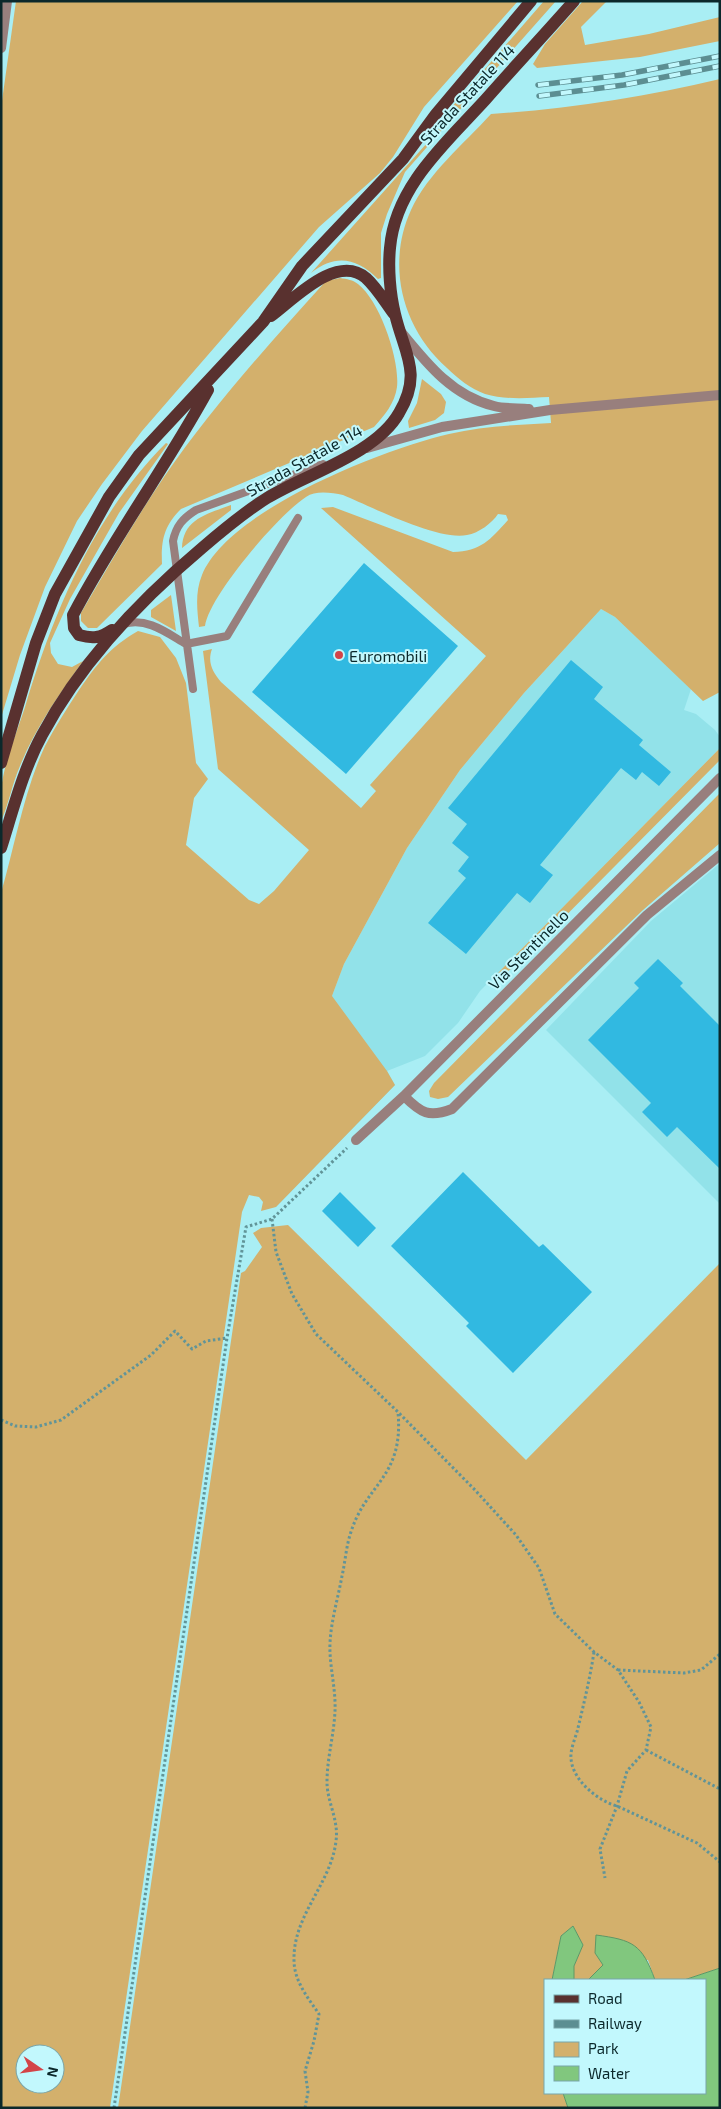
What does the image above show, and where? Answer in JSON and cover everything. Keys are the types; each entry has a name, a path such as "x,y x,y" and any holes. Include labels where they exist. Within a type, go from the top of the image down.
{"main road":[{"name":"Strada Statale 114","path":"1,762 36,643 55,594 74,556 109,497 139,455 216,375 262,322 302,266 404,159 436,114 531,1"},
{"name":"Strada Statale 114","path":"1,848 25,771 41,736 79,678 119,625 177,569 244,512 271,495 361,450 386,430 399,414 407,396 411,377 410,359 394,314 390,250 392,232 401,208 430,159 574,1"},
{"path":"262,322 328,273 342,270 354,271 365,277 394,314"},
{"path":"119,625 102,637 91,639 79,635 74,628 74,615 126,523 180,441 216,375"}],"street":[{"path":"1,48 8,1"},
{"path":"402,333 428,365 454,388 472,400 496,407 550,410"},
{"path":"361,450 442,427 550,410 720,395"},
{"name":"Via Stentinello","path":"356,1140 404,1096 720,778"},
{"path":"404,1096 418,1110 437,1115 452,1109 647,915 720,855"}],"lane":[{"path":"193,689 173,541 175,531 184,518 196,510 348,455"},
{"path":"119,625 146,622 186,644 227,636 298,518"}],"path":[{"path":"114,2108 226,1338 246,1227 272,1219 356,1140"},
{"path":"272,1219 276,1252 292,1294 316,1334 398,1412 516,1535 539,1568 555,1614 594,1652 618,1670 639,1702 651,1727 646,1750 627,1771 617,1806 600,1849 605,1878"},
{"path":"1,1420 15,1426 36,1428 62,1420 151,1355 176,1331 192,1349 206,1341 226,1338"},
{"path":"305,2108 308,2092 305,2071 314,2041 319,2014 300,1985 294,1962 296,1938 301,1923 306,1909 333,1862 336,1838 335,1819 327,1784 335,1709 330,1643 350,1535 358,1516 388,1473 400,1434 398,1412"},
{"path":"594,1652 590,1681 583,1701 571,1759 582,1786 608,1804 617,1806 697,1843 720,1862"},
{"path":"618,1670 684,1673 701,1670 720,1654"},
{"path":"646,1750 720,1789"}],"shaded area":[{"path":"601,609 615,617 691,689 684,710 696,714 715,730 720,737 720,748 480,991 458,1023 425,1056 387,1071 395,1085 276,1207 332,996 344,964 407,848 460,770 524,693"},
{"path":"720,865 720,1204 546,1030 651,921"}],"green space":[{"path":"16,1 518,1 424,107 393,157 380,173 319,227 142,431 102,484 77,521 45,587 20,655 1,718 1,108"},
{"path":"544,1 556,1 405,172 381,233 381,278 378,279 362,266 345,261 328,263 311,273 436,133 451,108"},
{"path":"583,1 607,1 581,27 585,45 649,34 720,17 720,41 640,57 537,68 533,64 545,44"},
{"path":"720,79 720,692 703,701 615,617 601,609 524,693 460,770 407,848 344,964 332,996 387,1071 395,1085 276,1207 261,1211 263,1202 259,1197 249,1195 242,1212 110,2108 1,2108 1,893 31,781 49,739 98,664 120,643 138,631 160,637 176,658 186,683 196,763 208,779 194,798 186,845 249,900 259,904 274,891 309,850 218,769 203,651 212,649 210,659 212,667 221,682 361,808 376,791 370,785 486,656 321,508 333,507 453,552 478,547 490,539 508,520 506,515 498,514 489,524 476,532 467,535 455,535 439,533 405,522 343,495 314,493 294,506 263,537 232,576 209,613 205,626 199,627 197,594 202,575 217,551 242,528 274,506 349,468 387,453 461,431 551,423 549,397 509,398 485,394 464,383 432,352 419,334 409,315 403,295 400,274 400,252 404,231 418,196 447,159 491,114 635,97"},
{"path":"340,278 358,284 366,292 381,317 392,347 397,387 394,398 385,414 374,427 181,509 167,528 162,548 162,564 97,628 88,628 81,621 81,613 142,510 182,451 283,328 326,281"},
{"path":"422,379 441,394 446,402 444,413 435,420 409,428 408,421 417,403"},
{"path":"166,443 168,444 119,513 70,599 50,643 51,653 58,664 72,667 83,661 48,712 33,738 17,773 1,821 1,791 7,760 36,671 63,600 97,533 140,471"},
{"path":"231,505 231,510 182,548 183,538 192,524 205,515"},
{"path":"171,595 176,631 151,617 151,610"},
{"path":"720,748 720,760 516,966 508,971 498,973"},
{"path":"720,793 720,843 643,910 448,1097 438,1099 430,1097 429,1091 434,1083"},
{"path":"288,1225 526,1460 720,1263 720,1968 687,1979 655,1979 648,1960 595,1953 603,1965 589,1979 574,1979 574,1966 583,1945 573,1926 561,1936 552,1979 544,1979 544,2094 563,2094 568,2108 118,2108 241,1273 245,1271 262,1247 253,1233 261,1228"}],"water":[{"path":"573,1926 583,1945 574,1966 574,1979 552,1979 561,1936"},
{"path":"596,1935 628,1942 646,1958 655,1979 589,1979 603,1965 595,1953"},
{"path":"720,1968 720,2108 568,2108 563,2094 706,2094 706,1979 687,1979"}],"building":[{"path":"364,563 458,646 346,774 252,692"},
{"path":"571,660 603,687 594,699 643,740 639,745 671,772 659,786 642,772 636,780 621,768 540,865 553,875 530,903 517,893 466,954 428,923 466,878 458,871 469,857 452,843 467,824 448,808"},
{"path":"658,959 683,983 680,986 720,1026 720,1169 677,1127 667,1137 642,1112 651,1103 588,1040 639,988 634,983"},
{"path":"463,1172 539,1247 543,1244 592,1292 513,1373 466,1326 469,1323 391,1246"},
{"path":"340,1192 376,1228 358,1247 322,1211"}],"railway":[{"path":"538,85 622,75 720,56"},
{"path":"539,96 624,85 720,66"}],"place":[{"name":"Euromobili","path":"339,655"}]}
